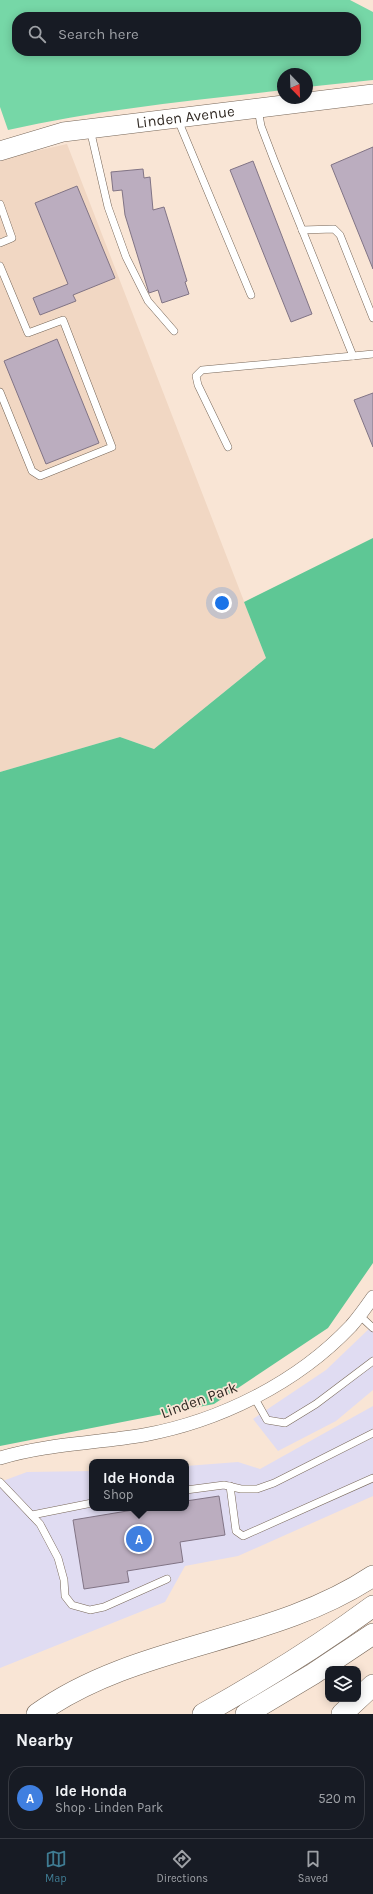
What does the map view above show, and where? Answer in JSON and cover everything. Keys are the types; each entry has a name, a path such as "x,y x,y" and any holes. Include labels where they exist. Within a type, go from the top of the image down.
{"main road":[{"name":"Linden Avenue","path":"0,151 63,132 373,94"},
{"path":"37,1714 56,1701 88,1684 147,1661 302,1613 357,1586 373,1576"},
{"path":"203,1714 294,1661 373,1606"},
{"path":"246,1714 313,1674 373,1634"},
{"path":"342,1714 373,1685"}],"street":[{"name":"Linden Park","path":"0,1458 35,1450 145,1434 177,1427 210,1416 254,1397 310,1362 351,1326 373,1297"}],"lane":[{"path":"258,108 261,126 353,356"},
{"path":"177,118 251,295"},
{"path":"90,129 108,207 126,257 148,301 174,331"},
{"path":"0,204 12,238 0,243"},
{"path":"302,230 334,229 340,235 373,318"},
{"path":"0,266 28,333 63,320 112,447 40,476 32,470 0,392"},
{"path":"228,447 198,385 196,376 202,370 373,354"},
{"path":"359,1315 373,1328"},
{"path":"254,1397 267,1420 285,1424 316,1404 373,1361"},
{"path":"189,1490 224,1485 241,1489 257,1489 274,1483 373,1433"},
{"path":"230,1486 236,1531 243,1536 373,1478"},
{"path":"0,1482 40,1524 58,1558 64,1580 65,1596 72,1605 90,1610 104,1607 168,1579"},
{"path":"32,1515 89,1504"}],"shaded area":[{"path":"67,144 266,658 154,749 120,737 0,772 0,159"},
{"path":"373,1325 373,1390 336,1421 278,1451 253,1419 326,1370"},
{"path":"373,1406 373,1496 238,1556 185,1566 165,1602 0,1668 0,1482 27,1472 89,1471 89,1511 189,1511 189,1466 238,1462 260,1469"}],"green space":[{"path":"0,0 350,0 373,12 373,80 313,86 313,68 277,68 277,91 111,111 8,130 0,107"},
{"path":"373,538 373,1263 328,1328 214,1404 0,1446 0,772 120,737 154,749 266,658 244,602"}],"building":[{"path":"373,147 373,269 331,165"},
{"path":"253,161 312,314 291,322 230,170"},
{"path":"143,169 144,178 150,177 153,210 164,207 187,281 185,282 189,294 162,303 158,290 149,293 125,215 122,190 113,191 111,172"},
{"path":"77,186 115,278 73,295 76,301 40,315 33,298 68,284 35,203"},
{"path":"57,339 99,443 46,464 4,361"},
{"path":"373,393 373,447 354,400"},
{"path":"219,1496 225,1535 180,1542 183,1562 127,1571 129,1582 84,1589 73,1520 127,1511 189,1511 189,1501"}],"place":[{"name":"Ide Honda","path":"139,1539"}]}
